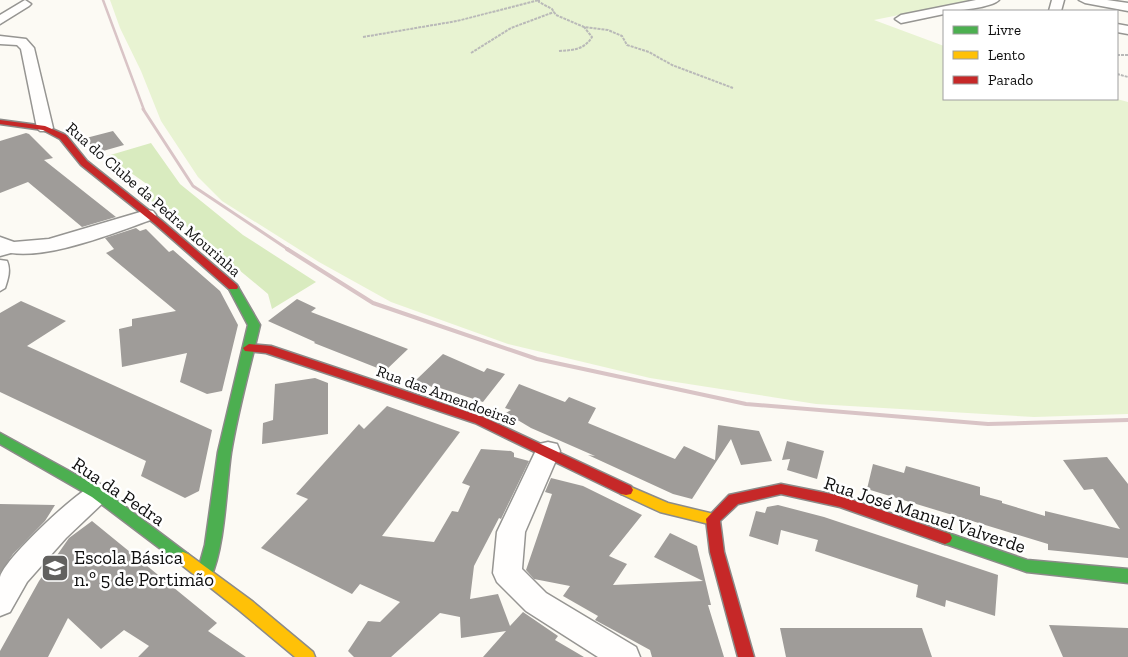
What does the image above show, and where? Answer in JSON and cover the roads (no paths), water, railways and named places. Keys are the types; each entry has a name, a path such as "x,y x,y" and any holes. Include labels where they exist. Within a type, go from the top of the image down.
{"street":[{"path":"945,10 993,0"},
{"path":"1085,0 1128,7"},
{"path":"0,20 25,4"},
{"path":"901,19 943,10"},
{"path":"0,40 21,42 27,48 45,128"},
{"name":"Rua do Clube da Pedra Mourinha","path":"0,122 45,128 63,137 84,163 158,222 232,286 254,325 225,452 212,546 205,574"},
{"path":"5,248 41,246 59,242 98,232 147,215"},
{"name":"Rua das Amendoeiras","path":"249,348 267,349 479,420 665,508 713,518"},
{"name":"Rua da Pedra","path":"0,438 97,493 205,574 307,657"},
{"path":"548,451 511,532 507,573 536,602 625,657"},
{"name":"Rua José Manuel Valverde","path":"713,518 734,500 781,489 841,502 1027,566 1128,576"},
{"path":"0,603 17,573 56,530 97,493"},
{"path":"713,518 717,552 746,657"}],"lane":[{"path":"0,263 3,263 4,275 0,288"}],"railway":[{"path":"103,0 144,110"},
{"path":"143,109 193,186 289,250"},
{"path":"287,249 373,303 537,359 746,404 988,424 1128,420"}],"place":[{"name":"Escola Básica n.º 5 de Portimão","path":"55,568"}]}
